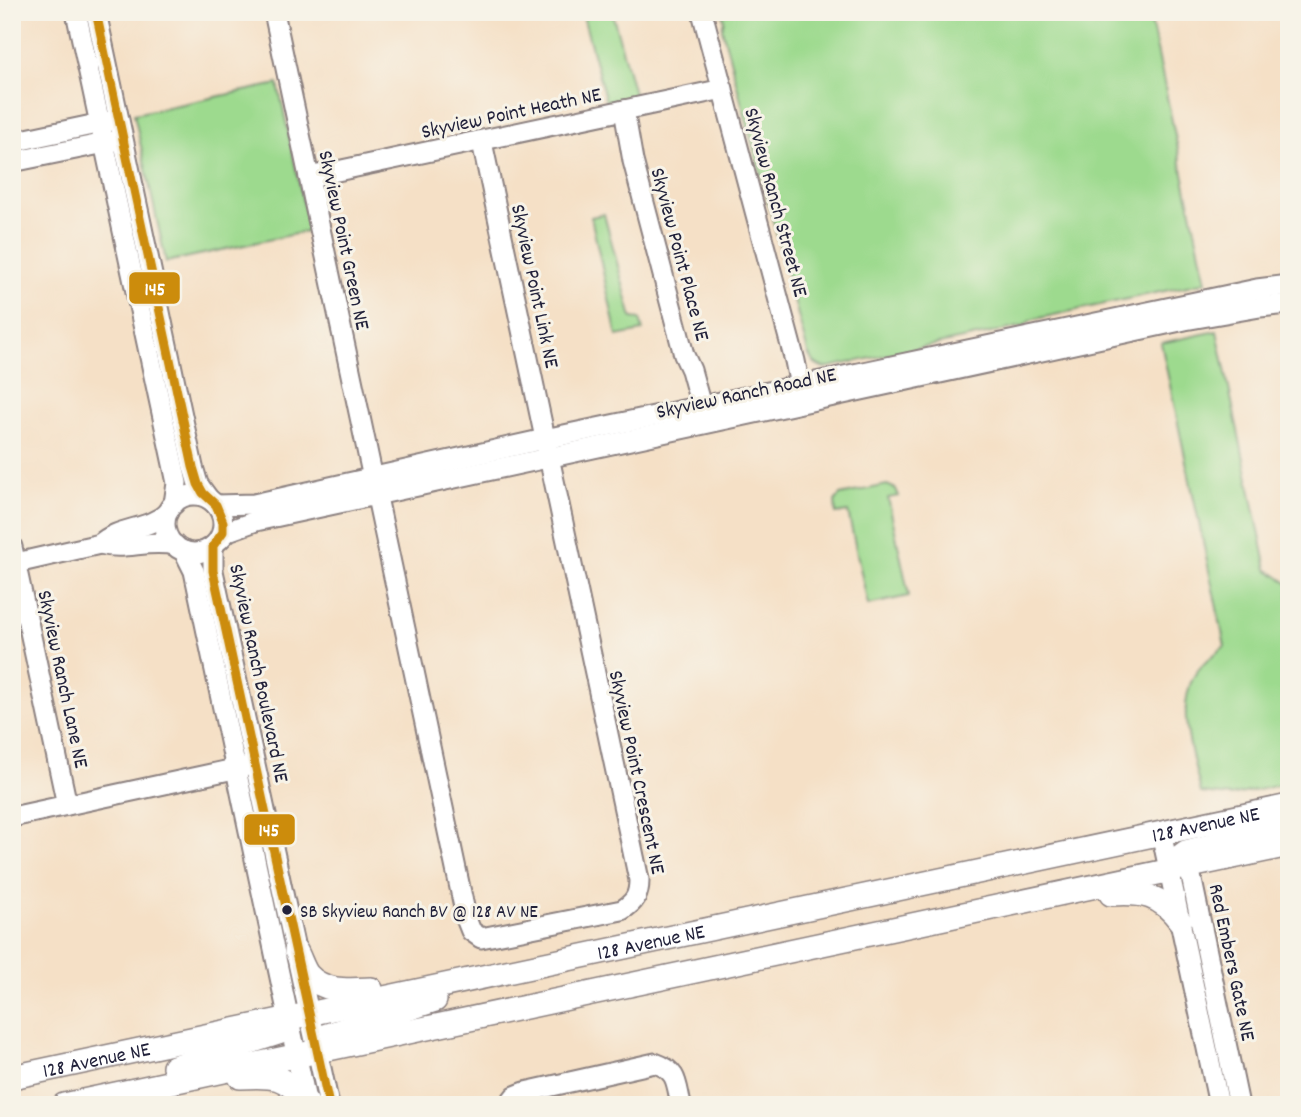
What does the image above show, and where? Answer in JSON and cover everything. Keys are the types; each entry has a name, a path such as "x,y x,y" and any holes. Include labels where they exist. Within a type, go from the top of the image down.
{"main road":[{"name":"128 Avenue NE","path":"12,1077 297,1019 434,987 1289,806"},
{"path":"1182,864 1289,826"},
{"name":"128 Avenue NE","path":"64,1105 309,1048 1041,899 1182,864 1289,845"},
{"path":"1041,899 1143,894 1162,902 1180,921"},
{"path":"296,951 308,975 323,986 342,990 434,987"},
{"path":"309,1048 546,963"},
{"path":"102,1097 137,1078 217,1055 297,1019"},
{"path":"12,1082 45,1070"},
{"path":"202,1075 218,1079 262,1076 284,1079 314,1104"}],"street":[{"path":"76,12 109,121"},
{"path":"96,12 109,121 177,483 166,530 179,548"},
{"name":"Skyview Point Green NE","path":"274,12 374,486"},
{"name":"Skyview Ranch Street NE","path":"702,12 795,360 801,395"},
{"name":"Skyview Point Heath NE","path":"309,177 723,89"},
{"name":"Skyview Point Place NE","path":"624,110 637,174 684,355 701,406"},
{"path":"12,142 109,121"},
{"path":"12,162 113,141"},
{"path":"13,558 100,544 114,548 149,542 198,553 216,543 223,522 198,484 193,467 113,141"},
{"name":"Skyview Point Link NE","path":"482,142 547,448"},
{"name":"Skyview Ranch Road NE","path":"547,448 701,406 801,395 1257,289 1289,285"},
{"name":"Skyview Ranch Road NE","path":"212,502 254,504 374,486 801,395 1260,306 1289,304"},
{"name":"Skyview Point Crescent NE","path":"374,486 471,932 481,938 494,937 622,910 633,903 639,892 639,880 547,448"},
{"name":"Skyview Ranch Road NE","path":"216,543 228,531 242,525 374,486"},
{"path":"100,544 110,534 152,524 190,496 212,502"},
{"name":"Skyview Ranch Boulevard NE","path":"216,543 213,571 246,766 297,1019"},
{"name":"Skyview Ranch Boulevard NE","path":"179,548 194,571 296,951 297,1019"},
{"name":"Skyview Ranch Lane NE","path":"13,558 67,805"},
{"path":"12,817 246,766"},
{"name":"Red Embers Gate NE","path":"1171,830 1182,864 1239,1105"},
{"name":"Red Embers Gate NE","path":"1182,864 1180,921 1219,1105"},
{"path":"297,1019 309,1048 314,1104"},
{"path":"508,1105 515,1096 525,1092 655,1063 666,1067 674,1076 681,1105"}],"green space":[{"path":"582,12 612,12 635,97 606,102"},
{"path":"722,12 1149,12 1206,282 1031,320 1024,326 825,368 819,366 808,353 722,29"},
{"path":"278,84 309,231 166,262 134,114"},
{"path":"604,214 632,318 640,319 643,331 617,336 591,217"},
{"path":"1217,331 1267,569 1289,584 1289,783 1231,796 1201,793 1188,734 1186,704 1194,676 1204,663 1225,646 1161,343"},
{"path":"887,485 896,489 899,496 888,498 909,596 868,605 848,512 836,514 835,501 840,495"}],"transit line":[{"name":"145","path":"96,12 193,467 198,484 216,505 223,522 223,532 213,546 213,571 329,1105"}],"place":[{"name":"SB Skyview Ranch BV @ 128 AV NE","path":"287,910"}]}
